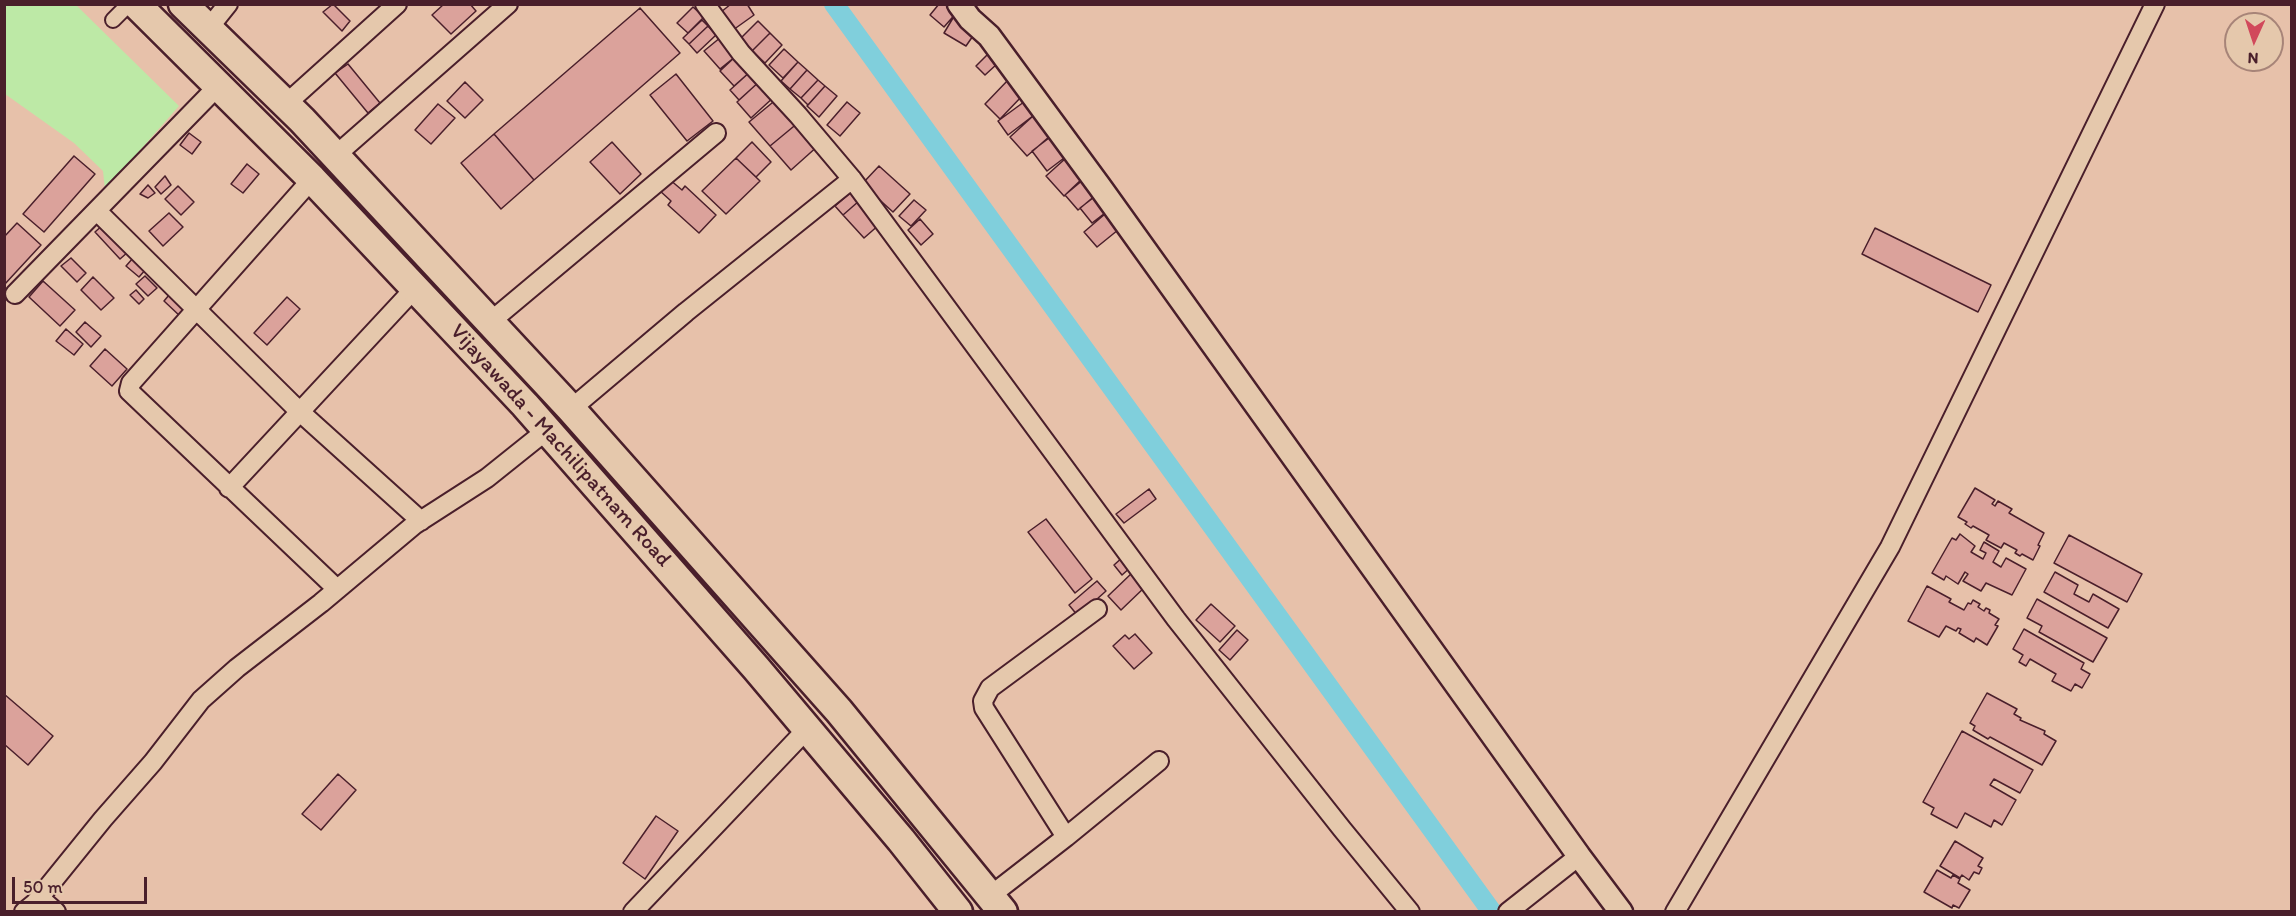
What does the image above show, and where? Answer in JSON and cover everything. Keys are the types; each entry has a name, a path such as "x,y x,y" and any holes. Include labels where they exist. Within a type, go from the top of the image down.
{"highway":[{"name":"Vijayawada - Machilipatnam Road","path":"183,4 286,104 571,409 839,711 997,904"},
{"name":"Vijayawada - Machilipatnam Road","path":"125,12 218,86 312,179 547,430 662,558 958,912"}],"street":[{"path":"125,12 129,4"},
{"path":"208,29 228,4"},
{"path":"286,104 397,4"},
{"path":"335,156 508,4"},
{"path":"705,4 741,53 852,179 1176,619 1410,912"},
{"path":"959,4 970,19 989,36 1100,187 1621,912"},
{"path":"1675,912 1890,547 2155,4"},
{"path":"15,294 218,86"},
{"path":"490,322 717,133"},
{"path":"312,179 131,383 129,391 337,589"},
{"path":"571,409 686,312 852,179"},
{"path":"97,211 195,311 299,411 421,521"},
{"path":"230,488 415,288"},
{"path":"24,912 40,898 153,762 201,700 421,521 487,478 547,430"},
{"path":"1066,837 984,708 983,701 990,688 1097,609"},
{"path":"633,912 807,729"},
{"path":"997,904 1066,837 1160,761"},
{"path":"1508,912 1579,856"},
{"path":"40,898 56,912"}],"green space":[{"path":"5,5 76,5 179,106 105,190 103,171 74,143 5,94"}],"building":[{"path":"333,4 350,21 342,31 323,12"},
{"path":"444,4 470,4 476,11 451,34 432,15"},
{"path":"731,4 747,4 754,15 733,30 721,12"},
{"path":"939,4 951,4 958,11 944,27 930,15"},
{"path":"693,7 704,17 688,33 677,23"},
{"path":"640,8 680,53 534,180 494,134"},
{"path":"953,18 958,19 975,33 966,46 944,33"},
{"path":"702,20 708,26 689,44 683,38"},
{"path":"758,21 770,33 752,51 740,39"},
{"path":"708,26 716,35 697,53 689,44"},
{"path":"770,33 782,45 765,63 752,51"},
{"path":"721,37 736,56 720,69 704,51"},
{"path":"784,49 798,62 783,78 769,65"},
{"path":"988,54 997,64 985,75 976,66"},
{"path":"736,56 751,71 734,86 720,71"},
{"path":"798,62 807,70 790,89 781,81"},
{"path":"348,64 380,103 368,113 335,73"},
{"path":"807,70 818,80 801,98 790,89"},
{"path":"751,71 760,81 739,100 730,90"},
{"path":"676,74 713,121 687,141 650,95"},
{"path":"1009,79 1024,94 1000,119 985,104"},
{"path":"761,80 775,96 751,118 737,102"},
{"path":"818,80 825,86 808,105 801,98"},
{"path":"465,82 483,100 465,118 447,101"},
{"path":"825,86 837,96 819,117 807,106"},
{"path":"778,98 799,122 770,146 749,122"},
{"path":"1028,99 1038,112 1008,135 998,121"},
{"path":"847,102 860,113 840,136 827,125"},
{"path":"438,104 455,118 431,144 415,130"},
{"path":"1033,116 1050,136 1027,156 1010,137"},
{"path":"799,122 819,145 791,170 770,146"},
{"path":"189,133 201,142 192,154 180,145"},
{"path":"494,134 534,180 501,209 461,163"},
{"path":"1053,135 1068,155 1047,171 1032,151"},
{"path":"612,142 641,174 620,194 590,162"},
{"path":"752,142 771,162 756,177 736,158"},
{"path":"74,156 95,174 44,232 23,214"},
{"path":"736,158 760,181 726,214 702,191"},
{"path":"1066,158 1084,177 1064,196 1046,176"},
{"path":"247,164 259,174 243,193 231,184"},
{"path":"879,166 910,194 893,212 862,184"},
{"path":"165,176 171,185 161,194 155,187"},
{"path":"669,179 682,190 685,186 716,215 699,233 668,205 671,201 659,190"},
{"path":"1084,179 1097,194 1078,210 1065,195"},
{"path":"148,185 155,193 148,198 140,194"},
{"path":"178,186 194,202 181,215 165,199"},
{"path":"851,192 859,201 843,215 835,206"},
{"path":"1093,198 1105,213 1092,223 1080,208"},
{"path":"914,200 926,210 911,226 899,216"},
{"path":"859,201 880,224 864,238 843,215"},
{"path":"169,213 183,227 163,246 149,231"},
{"path":"1105,214 1118,230 1097,247 1084,232"},
{"path":"920,219 933,234 921,245 908,230"},
{"path":"17,223 41,245 4,285 4,237"},
{"path":"104,224 128,252 120,259 95,232"},
{"path":"1875,228 1991,285 1978,312 1862,254"},
{"path":"141,249 154,260 139,277 126,266"},
{"path":"71,258 86,273 77,282 61,266"},
{"path":"145,276 157,288 148,296 136,284"},
{"path":"93,277 114,298 101,310 81,290"},
{"path":"43,281 75,310 60,326 29,297"},
{"path":"180,282 198,297 181,317 164,301"},
{"path":"136,290 144,299 139,304 130,295"},
{"path":"287,297 300,309 267,345 254,333"},
{"path":"85,322 101,336 91,347 76,332"},
{"path":"66,329 83,344 74,355 56,341"},
{"path":"105,349 127,369 112,386 90,366"},
{"path":"1975,488 1995,500 1992,504 1995,506 1998,501 2012,509 2009,513 2044,533 2033,560 2022,554 2020,556 2015,553 2017,550 2004,543 2001,548 1986,540 1989,535 1973,526 1971,528 1965,524 1967,522 1958,517"},
{"path":"1149,489 1156,499 1124,523 1116,514"},
{"path":"1046,519 1092,579 1075,593 1028,532"},
{"path":"1960,534 1975,546 1971,552 1983,559 1986,553 1980,550 1984,542 1999,551 1993,562 2001,567 2006,558 2026,569 2012,595 1986,583 1981,591 1963,581 1968,574 1965,572 1958,584 1946,576 1944,580 1932,573 1952,538 1956,540"},
{"path":"2069,535 2142,574 2127,602 2054,563"},
{"path":"1124,556 1132,566 1122,575 1114,565"},
{"path":"1133,572 1146,586 1121,610 1108,596"},
{"path":"2055,572 2078,585 2074,594 2089,602 2093,594 2119,609 2108,628 2044,592"},
{"path":"1097,581 1106,591 1078,616 1069,605"},
{"path":"1927,586 1951,599 1949,602 1964,610 1973,600 1980,604 1978,607 1984,611 1986,608 1990,610 1989,613 1999,619 1995,625 1998,626 1987,645 1976,638 1974,642 1959,633 1961,629 1958,628 1956,631 1946,626 1939,637 1908,621"},
{"path":"2037,599 2107,638 2093,662 2039,632 2042,626 2027,618"},
{"path":"1211,604 1235,626 1220,642 1196,620"},
{"path":"2024,629 2084,663 2081,669 2090,674 2082,688 2075,684 2071,691 2052,681 2056,674 2030,659 2026,666 2019,662 2023,655 2013,649"},
{"path":"1237,630 1248,640 1230,660 1219,650"},
{"path":"1135,634 1152,653 1134,669 1113,646 1125,635 1129,639"},
{"path":"1987,693 2017,709 2014,714 2021,718 2020,720 2045,731 2044,734 2056,741 2042,765 1973,730 1975,726 1970,723"},
{"path":"4,694 53,736 28,765 4,744"},
{"path":"1962,731 2033,770 2020,793 1994,779 1990,785 2016,800 2002,825 1994,820 1991,827 1965,813 1957,828 1931,814 1934,808 1923,802"},
{"path":"338,774 356,790 321,830 302,814"},
{"path":"656,816 678,831 645,879 623,863"},
{"path":"1955,841 1983,858 1978,866 1982,868 1979,874 1974,872 1969,880 1962,875 1960,878 1940,866"},
{"path":"1937,870 1951,878 1953,875 1960,879 1958,883 1970,890 1959,908 1953,905 1952,908 1924,892"}],"waterway":[{"path":"834,4 1492,912"}]}
